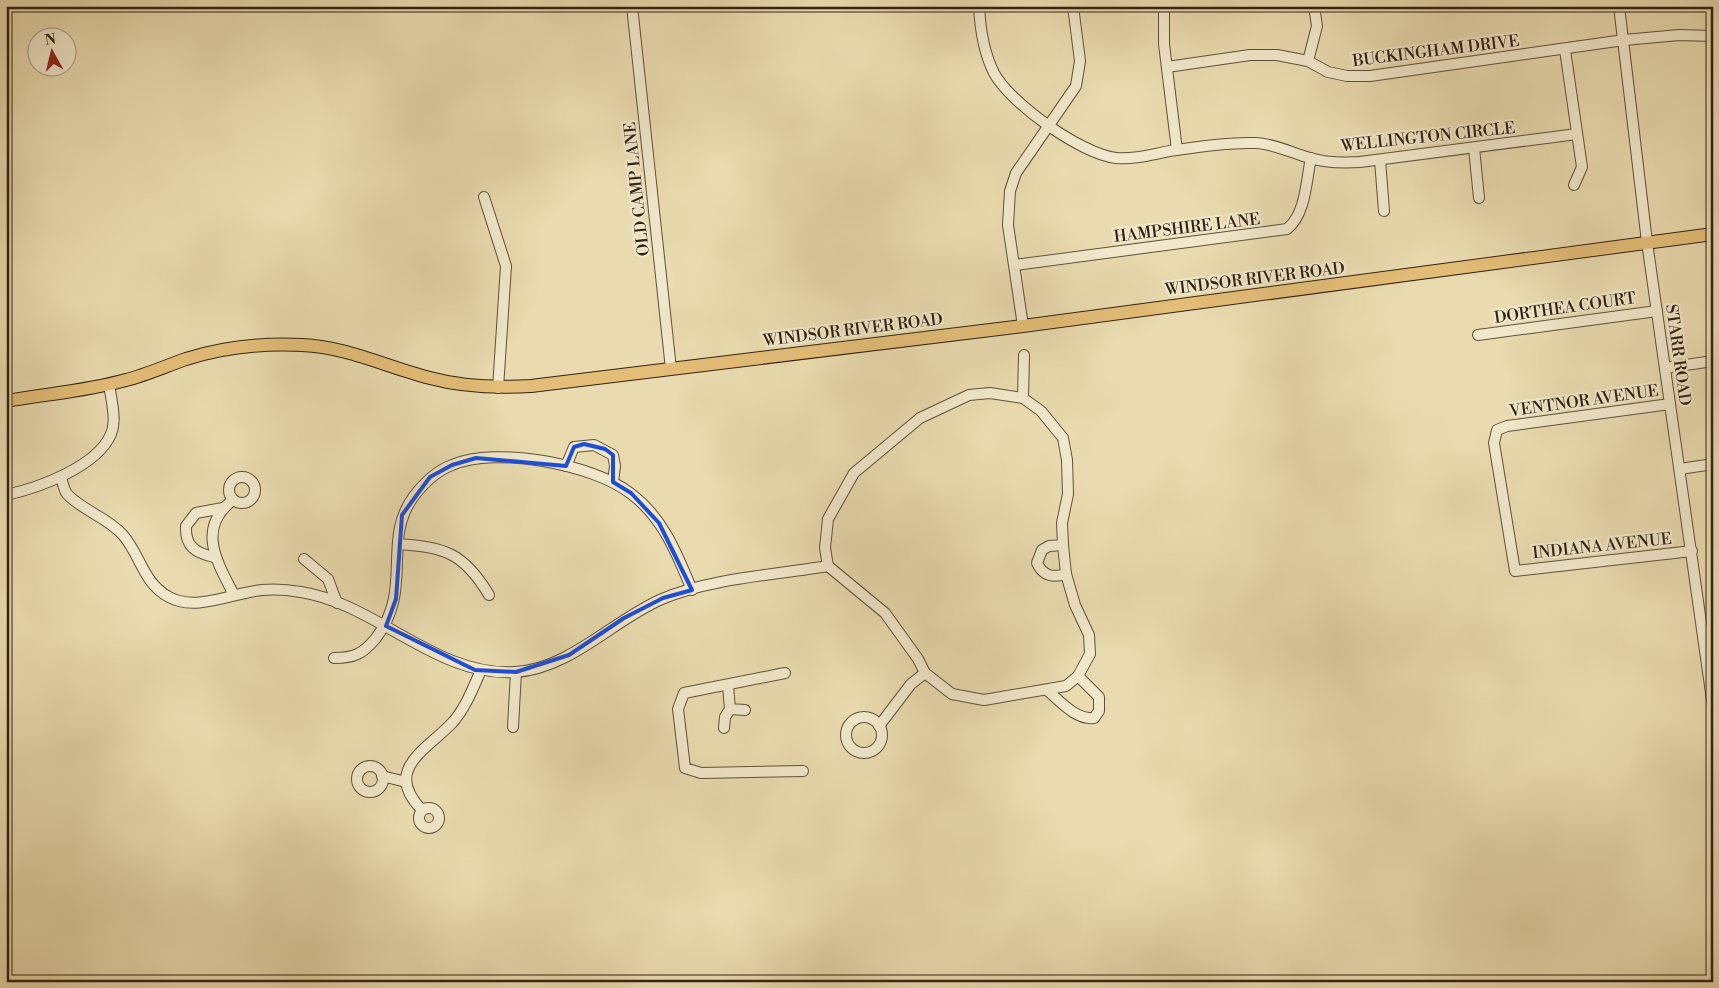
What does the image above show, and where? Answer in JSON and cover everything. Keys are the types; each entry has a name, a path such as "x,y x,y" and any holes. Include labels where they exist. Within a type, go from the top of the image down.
{"main road":[{"name":"WINDSOR RIVER ROAD","path":"6,401 109,384 210,352 234,347 279,344 332,348 453,384 498,388 549,384 1023,326 1713,234"}],"street":[{"name":"OLD CAMP LANE","path":"632,6 671,370"},
{"name":"WELLINGTON CIRCLE","path":"979,6 983,42 994,73 1004,88 1017,101 1050,126 1085,149 1115,158 1131,158 1177,150 1258,143 1275,146 1311,158 1344,163 1577,134"},
{"path":"1023,326 1008,225 1010,191 1016,173 1076,86 1080,61 1074,6"},
{"path":"1164,6 1167,67 1177,150"},
{"path":"1308,62 1317,26 1314,6"},
{"name":"STARR ROAD","path":"1619,6 1647,242 1713,707"},
{"name":"BUCKINGHAM DRIVE","path":"1167,67 1264,54 1308,62 1328,72 1347,76 1370,76 1565,50 1624,40 1679,35 1713,36"},
{"path":"1565,50 1582,167 1574,185"},
{"path":"1474,148 1479,198"},
{"name":"HAMPSHIRE LANE","path":"1015,265 1287,229 1296,222 1300,213 1311,158"},
{"path":"1380,160 1384,211"},
{"path":"484,197 506,266 498,388"},
{"name":"DORTHEA COURT","path":"1478,335 1657,311"},
{"path":"1023,398 1024,355"},
{"path":"1665,368 1713,361"},
{"path":"6,495 32,489 61,478 103,447 111,434 113,420 109,384"},
{"path":"990,393 1023,398 1041,411 1064,438 1068,494 1062,524 1066,574 1075,605 1089,635 1090,654 1078,676 1066,686 984,700 952,694 924,673 918,659 885,613 828,566 825,548 828,518 854,473 920,418 969,396 990,393"},
{"name":"VENTNOR AVENUE","path":"1515,571 1494,443 1497,430 1507,426 1670,404"},
{"path":"566,466 574,447 594,445 612,455 615,466 613,482"},
{"path":"334,658 349,658 360,655 386,626 396,599 398,544 402,515 414,496 430,478 452,465 476,458 551,462 604,476 631,493 660,523 673,544 692,590"},
{"path":"1680,469 1713,464"},
{"path":"61,478 66,492 107,520 124,536 146,578 156,589 183,604 264,590 301,592 337,603 444,656 481,670 516,672 541,666 569,655 588,645 624,618 663,598 719,582 828,566"},
{"path":"214,557 198,554 191,547 187,541 186,526 196,513 222,508 233,500"},
{"path":"222,508 216,520 212,538 214,557 234,595"},
{"path":"398,544 426,546 443,550 475,572 488,595"},
{"path":"1063,546 1050,546 1042,550 1036,563 1040,570 1047,575 1058,576 1066,574"},
{"name":"INDIANA AVENUE","path":"1515,571 1692,552"},
{"path":"304,559 328,580 337,603"},
{"path":"422,810 410,797 406,782 409,766 420,751 454,721 467,701 481,670"},
{"path":"512,727 516,672"},
{"path":"785,673 728,686 684,693 678,709 684,768 701,773 803,771"},
{"path":"879,726 906,690 924,673"},
{"path":"1048,690 1075,714 1086,719 1094,718 1099,711 1099,697 1078,676"},
{"path":"724,728 725,717 730,709 728,686"},
{"path":"730,709 745,710"},
{"path":"382,776 406,782"}],"highlighted area":[{"path":"584,444 605,449 613,455 613,482 631,493 659,523 692,590 663,598 624,618 569,655 516,672 475,670 386,626 396,599 402,515 430,477 452,465 476,458 566,466 574,447"}]}
